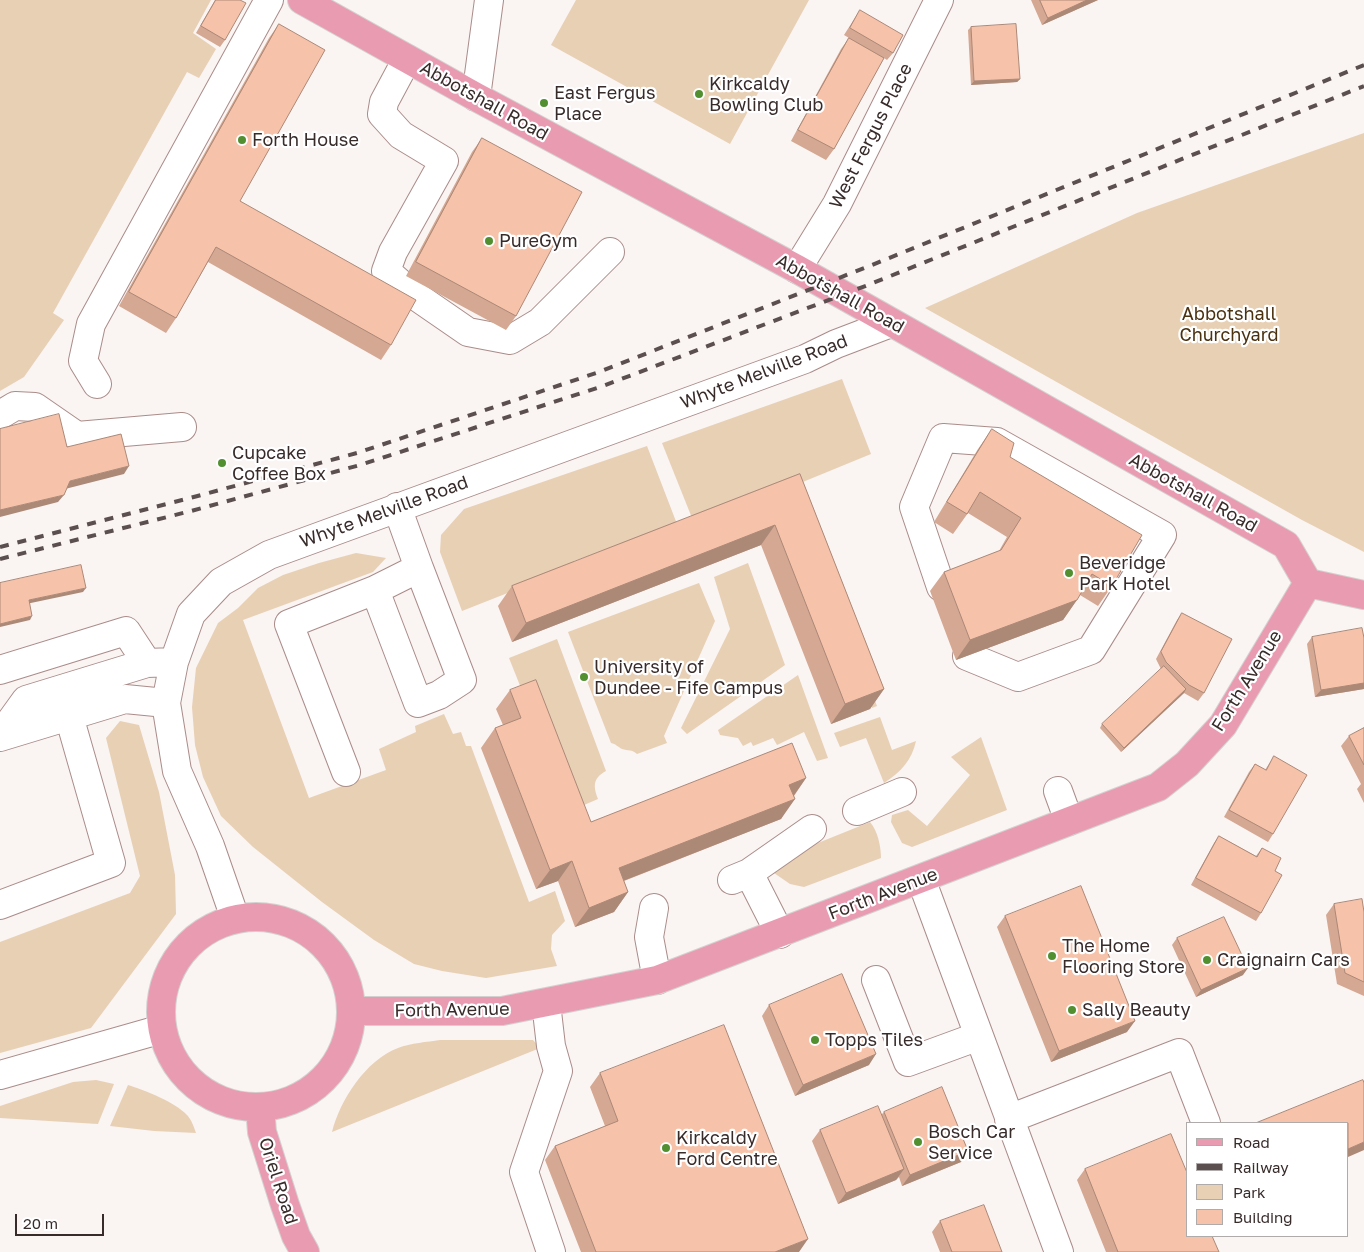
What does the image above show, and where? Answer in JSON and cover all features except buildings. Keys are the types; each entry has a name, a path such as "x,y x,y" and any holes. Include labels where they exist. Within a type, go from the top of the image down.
{"main road":[{"name":"Abbotshall Road","path":"302,0 476,97 797,269 1286,545 1308,583"},
{"path":"1308,583 1364,595"},
{"name":"Forth Avenue","path":"351,1011 502,1012 657,980 1158,787 1187,764 1223,726 1308,583"},
{"path":"257,916 278,918 298,926 316,937 330,952 342,970 349,990 350,1032 343,1052 332,1070 323,1080 300,1096 281,1104 260,1107 238,1105 216,1098 197,1086 181,1070 169,1051 162,1029 161,1008 164,987 171,968 183,950 198,936 216,925 235,918 257,916"},
{"name":"Oriel Road","path":"260,1107 262,1132 296,1236 305,1252"}],"street":[{"path":"97,384 83,361 91,324 269,0"},
{"path":"476,97 490,0"},
{"name":"West Fergus Place","path":"797,269 837,204 940,0"},
{"path":"407,59 384,102 382,114 401,136 444,161 393,252 386,271 397,282 468,332 510,340 540,322 610,252"},
{"name":"Whyte Melville Road","path":"235,918 210,846 177,771 166,704 174,662 191,614 220,582 269,554 805,359 836,344 891,323"},
{"path":"7,410 35,407 77,436 182,427"},
{"path":"941,587 914,507 943,438 997,442 1162,535 1091,650 1020,681 967,656"},
{"path":"375,590 418,703 439,695 462,680 397,507"},
{"path":"346,772 290,624 375,590 419,568"},
{"path":"0,670 126,631 146,663"},
{"path":"0,736 26,700 146,663 174,662"},
{"path":"0,736 125,699 166,704"},
{"path":"0,905 111,863 69,716"},
{"path":"1058,791 1069,821"},
{"path":"857,812 902,792"},
{"path":"780,934 740,877 812,829"},
{"path":"921,879 1009,1120 1060,1252"},
{"path":"654,908 649,937 657,980"},
{"path":"876,980 908,1062 978,1036"},
{"path":"546,1003 551,1046 558,1071 524,1172 551,1252"},
{"path":"0,1075 162,1029"},
{"path":"1009,1120 1179,1053 1206,1122"}],"green space":[{"path":"0,0 211,0 193,33 216,49 199,78 187,72 53,313 64,320 24,377 0,391"},
{"name":"Kirkcaldy Bowling Club","path":"576,0 809,0 730,144 551,45"},
{"name":"Abbotshall Churchyard","path":"1364,133 1364,552 1302,520 925,308 1137,213"},
{"path":"842,379 871,454 793,486 877,706 872,708 782,488 692,518 662,443"},
{"path":"647,446 677,524 574,561 576,566 462,611 440,552 441,535 464,509"},
{"path":"356,553 386,558 373,572 243,620 309,798 386,770 379,749 416,732 415,726 444,714 453,734 461,732 466,746 471,746 529,902 555,891 565,921 552,935 551,949 557,966 486,978 442,971 414,964 374,940 322,902 253,847 221,816 203,777 195,745 192,707 196,668 218,623 238,608 258,588 283,575"},
{"path":"748,563 785,665 687,734 681,728 730,629 714,577"},
{"path":"699,583 715,621 664,736 667,743 637,754 622,749 611,743 568,632"},
{"path":"557,639 606,771 599,776 595,783 598,799 570,811 509,658"},
{"path":"798,675 828,758 817,761 804,732 777,745 773,738 753,746 751,742 743,746 738,738 720,735 718,730"},
{"path":"880,717 892,750 916,741 909,760 896,774 884,783 866,738 840,747 834,733"},
{"path":"120,721 139,725 159,792 175,875 176,914 91,1028 0,1053 0,942 130,893 140,876 106,738"},
{"path":"981,737 1007,810 912,847 902,843 891,822 892,815 908,810 927,826 970,775 951,757"},
{"path":"870,822 878,839 881,858 804,887 790,884 774,873 808,847"},
{"path":"440,1040 533,1040 540,1048 332,1132 341,1107 348,1095 365,1071 375,1062 403,1046"},
{"path":"96,1080 114,1084 98,1124 0,1118 0,1106 73,1082"},
{"path":"128,1085 159,1097 182,1110 190,1119 196,1133 110,1126"}],"railway":[{"path":"0,547 357,453 599,372 867,267 1364,65"},
{"path":"0,559 191,511 360,465 603,386 868,285 1364,86"}],"place":[{"name":"Kirkcaldy Bowling Club","path":"699,94"},
{"name":"East Fergus Place","path":"544,103"},
{"name":"Forth House","path":"242,140"},
{"name":"PureGym","path":"489,241"},
{"name":"Cupcake Coffee Box","path":"222,463"},
{"name":"Beveridge Park Hotel","path":"1069,573"},
{"name":"University of Dundee - Fife Campus","path":"584,677"},
{"name":"The Home Flooring Store","path":"1052,956"},
{"name":"Craignairn Cars","path":"1207,960"},
{"name":"Sally Beauty","path":"1072,1010"},
{"name":"Topps Tiles","path":"815,1040"},
{"name":"Bosch Car Service","path":"918,1142"},
{"name":"Kirkcaldy Ford Centre","path":"666,1148"}]}
